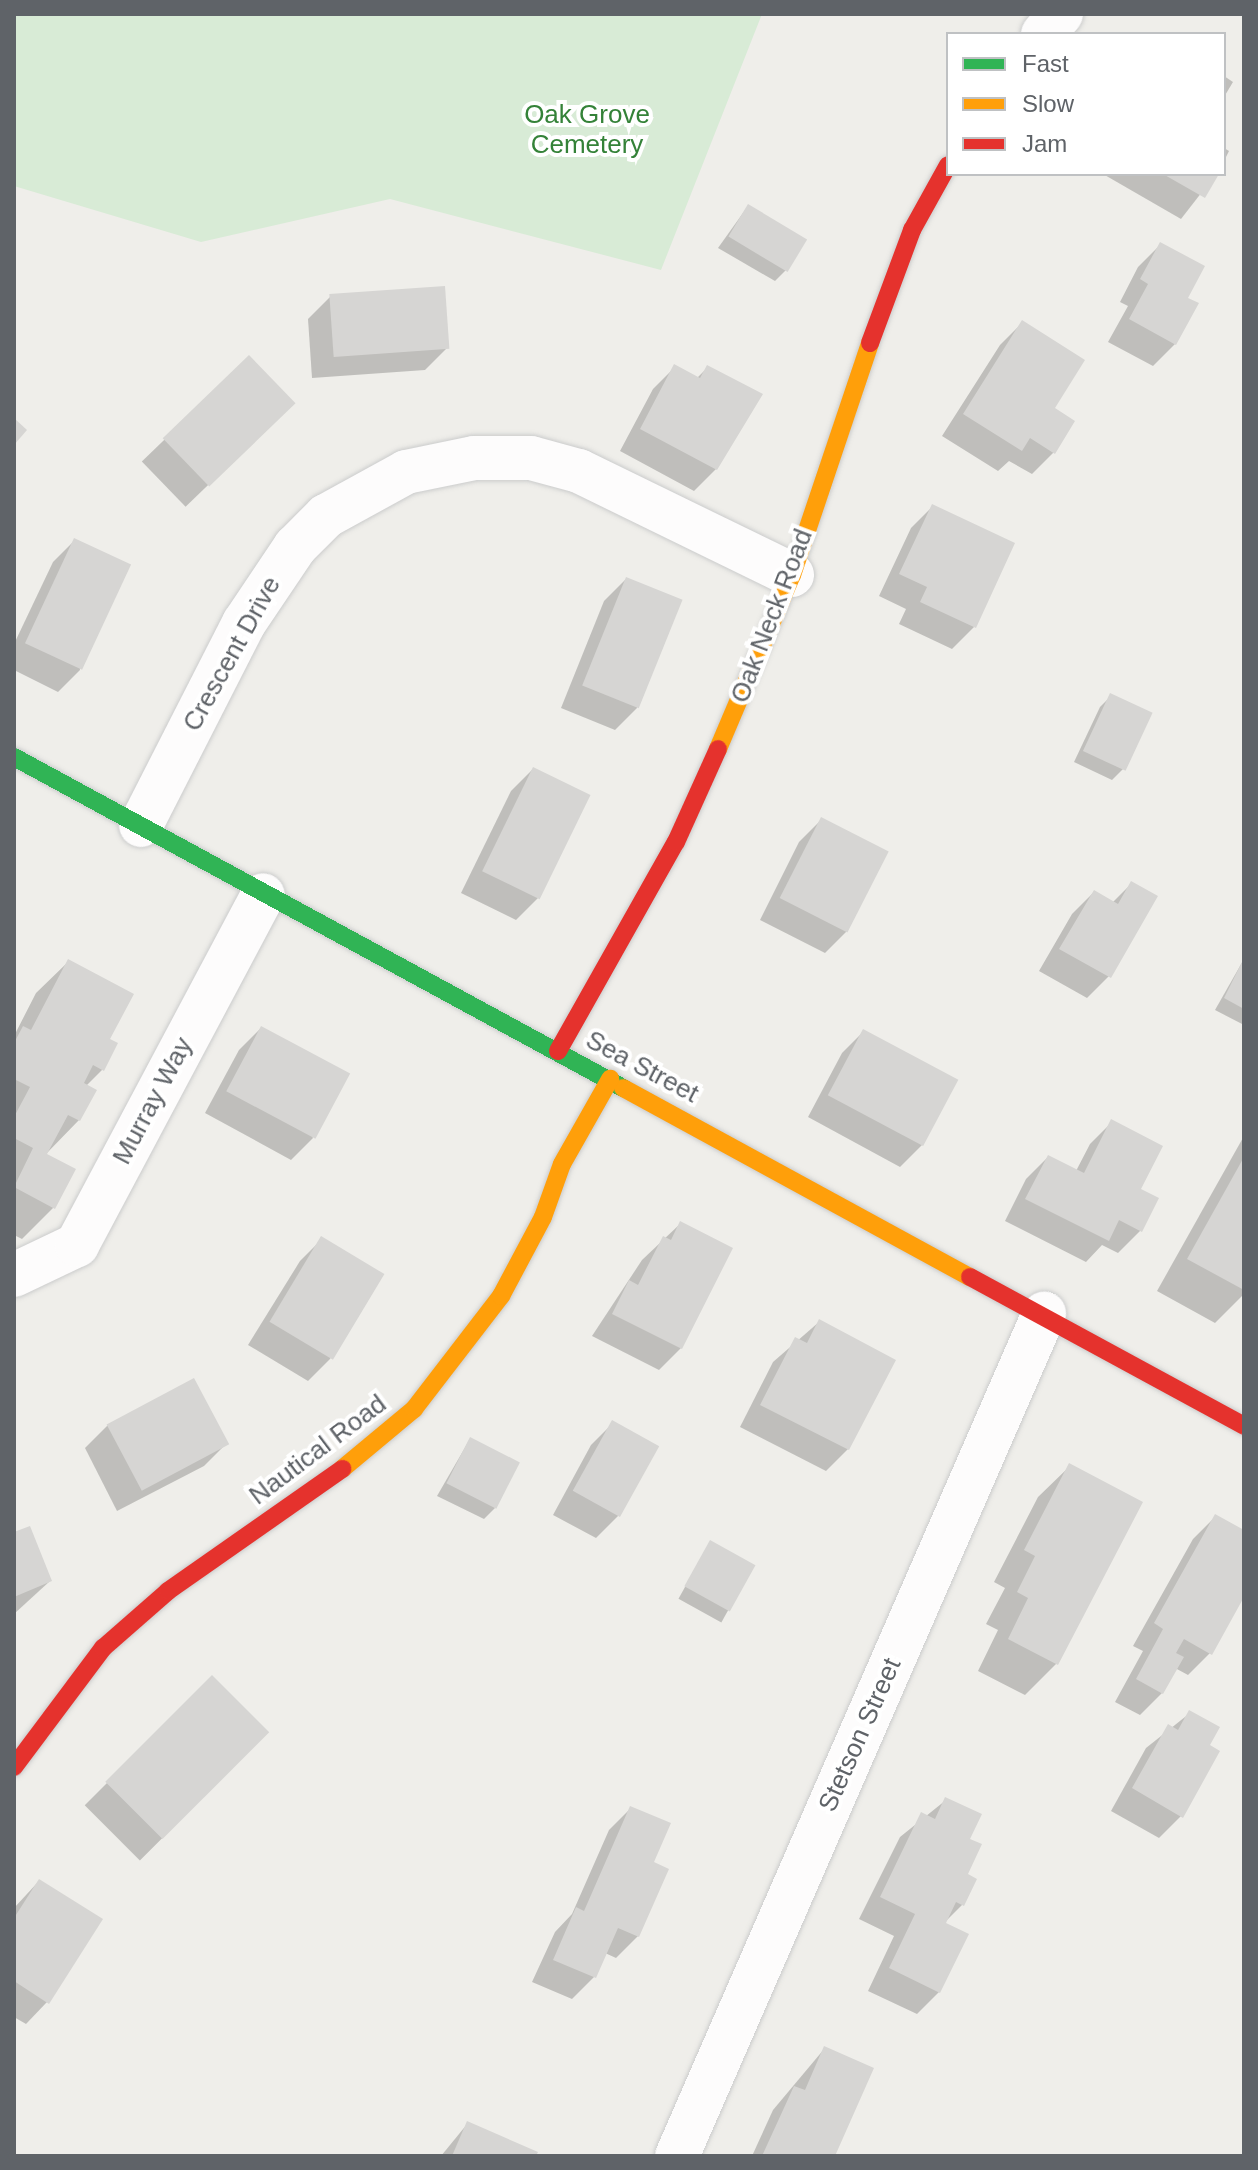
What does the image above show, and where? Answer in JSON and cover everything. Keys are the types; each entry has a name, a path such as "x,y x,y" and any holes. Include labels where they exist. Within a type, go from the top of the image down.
{"street":[{"path":"1045,32 1061,14"},
{"name":"Oak Neck Road","path":"558,1051 676,842 792,575 882,307 912,230 946,169"},
{"name":"Crescent Drive","path":"141,825 244,623 288,557 326,516 406,472 474,458 531,458 579,471 792,575"},
{"name":"Sea Street","path":"14,757 263,895 1044,1314 1244,1426"},
{"name":"Murray Way","path":"14,1275 77,1245 263,895"},
{"name":"Nautical Road","path":"14,1767 103,1648 168,1591 357,1458 414,1409 454,1363 501,1296 543,1217 562,1164 610,1079"},
{"name":"Stetson Street","path":"677,2156 1044,1314"}],"green space":[{"name":"Oak Grove Cemetery","path":"14,14 762,14 661,270 390,199 201,242 14,186"}],"building":[{"path":"1166,176 1218,176 1205,198"},
{"path":"748,204 807,240 788,272 728,237"},
{"path":"1160,242 1205,266 1188,298 1199,303 1176,345 1129,319 1148,284 1140,279"},
{"path":"445,286 449,349 334,357 329,294"},
{"path":"1022,320 1085,360 1055,408 1075,421 1055,454 1030,438 1022,451 963,414"},
{"path":"249,355 296,403 209,487 163,438"},
{"path":"674,364 700,378 707,365 763,394 717,470 640,429"},
{"path":"14,418 27,430 14,445"},
{"path":"932,504 1015,543 976,628 920,602 927,587 899,574"},
{"path":"74,538 131,565 82,670 25,643"},
{"path":"626,577 683,600 639,708 582,685"},
{"path":"1110,693 1153,713 1126,771 1083,751"},
{"path":"533,767 591,795 540,899 482,871"},
{"path":"821,817 889,852 847,933 780,898"},
{"path":"1131,881 1158,896 1111,978 1059,949 1094,890 1118,904"},
{"path":"1244,958 1244,1009 1224,998"},
{"path":"68,959 134,994 110,1039 118,1043 104,1071 93,1065 84,1083 97,1090 80,1121 68,1115 47,1154 76,1169 55,1209 14,1187 33,1148 14,1138 14,1117 30,1087 14,1079 14,1043 23,1026 31,1030"},
{"path":"261,1026 350,1073 315,1139 226,1091"},
{"path":"863,1029 958,1080 923,1146 828,1095"},
{"path":"1111,1119 1163,1146 1141,1189 1159,1198 1142,1232 1119,1220 1109,1241 1025,1199 1048,1155 1084,1173"},
{"path":"1244,1157 1244,1290 1187,1259"},
{"path":"680,1221 733,1248 682,1349 612,1314 629,1280 638,1285 663,1236 671,1240"},
{"path":"321,1236 384,1274 333,1360 269,1322"},
{"path":"819,1319 896,1360 849,1450 760,1405 795,1337 807,1343"},
{"path":"194,1378 229,1444 142,1491 107,1424"},
{"path":"612,1420 659,1446 620,1517 573,1491"},
{"path":"470,1437 520,1462 496,1509 446,1483"},
{"path":"1069,1463 1143,1502 1058,1665 1008,1639 1028,1598 1017,1592 1035,1556 1024,1550"},
{"path":"1215,1514 1244,1530 1244,1597 1212,1655 1184,1639 1176,1653 1184,1657 1163,1694 1136,1679 1163,1629 1154,1623"},
{"path":"30,1526 52,1581 14,1597 14,1532"},
{"path":"710,1540 755,1565 730,1612 684,1586"},
{"path":"212,1675 269,1732 163,1839 105,1782"},
{"path":"1189,1710 1220,1727 1210,1745 1220,1751 1183,1818 1132,1788 1168,1724 1178,1730"},
{"path":"945,1797 982,1814 970,1839 982,1844 968,1874 977,1879 964,1906 956,1902 946,1923 969,1934 940,1993 889,1968 915,1914 880,1897 921,1812 935,1819"},
{"path":"630,1806 671,1823 654,1862 669,1869 639,1937 618,1928 596,1978 553,1960 576,1907 584,1911"},
{"path":"39,1879 103,1919 49,2004 14,1981 14,1918"},
{"path":"824,2046 874,2068 835,2156 762,2156 794,2086 805,2090"},
{"path":"467,2121 538,2152 536,2156 452,2156"}],"traffic: fast":[{"path":"14,757 623,1088"}],"traffic: slow":[{"path":"718,749 792,575 870,343"},
{"path":"342,1469 414,1409 501,1296 543,1217 562,1164 610,1079"},
{"path":"623,1088 970,1277"}],"traffic: jam":[{"path":"870,343 912,230 946,169"},
{"path":"558,1051 676,842 718,749"},
{"path":"970,1277 1244,1426"},
{"path":"14,1767 103,1648 168,1591 342,1469"}]}
